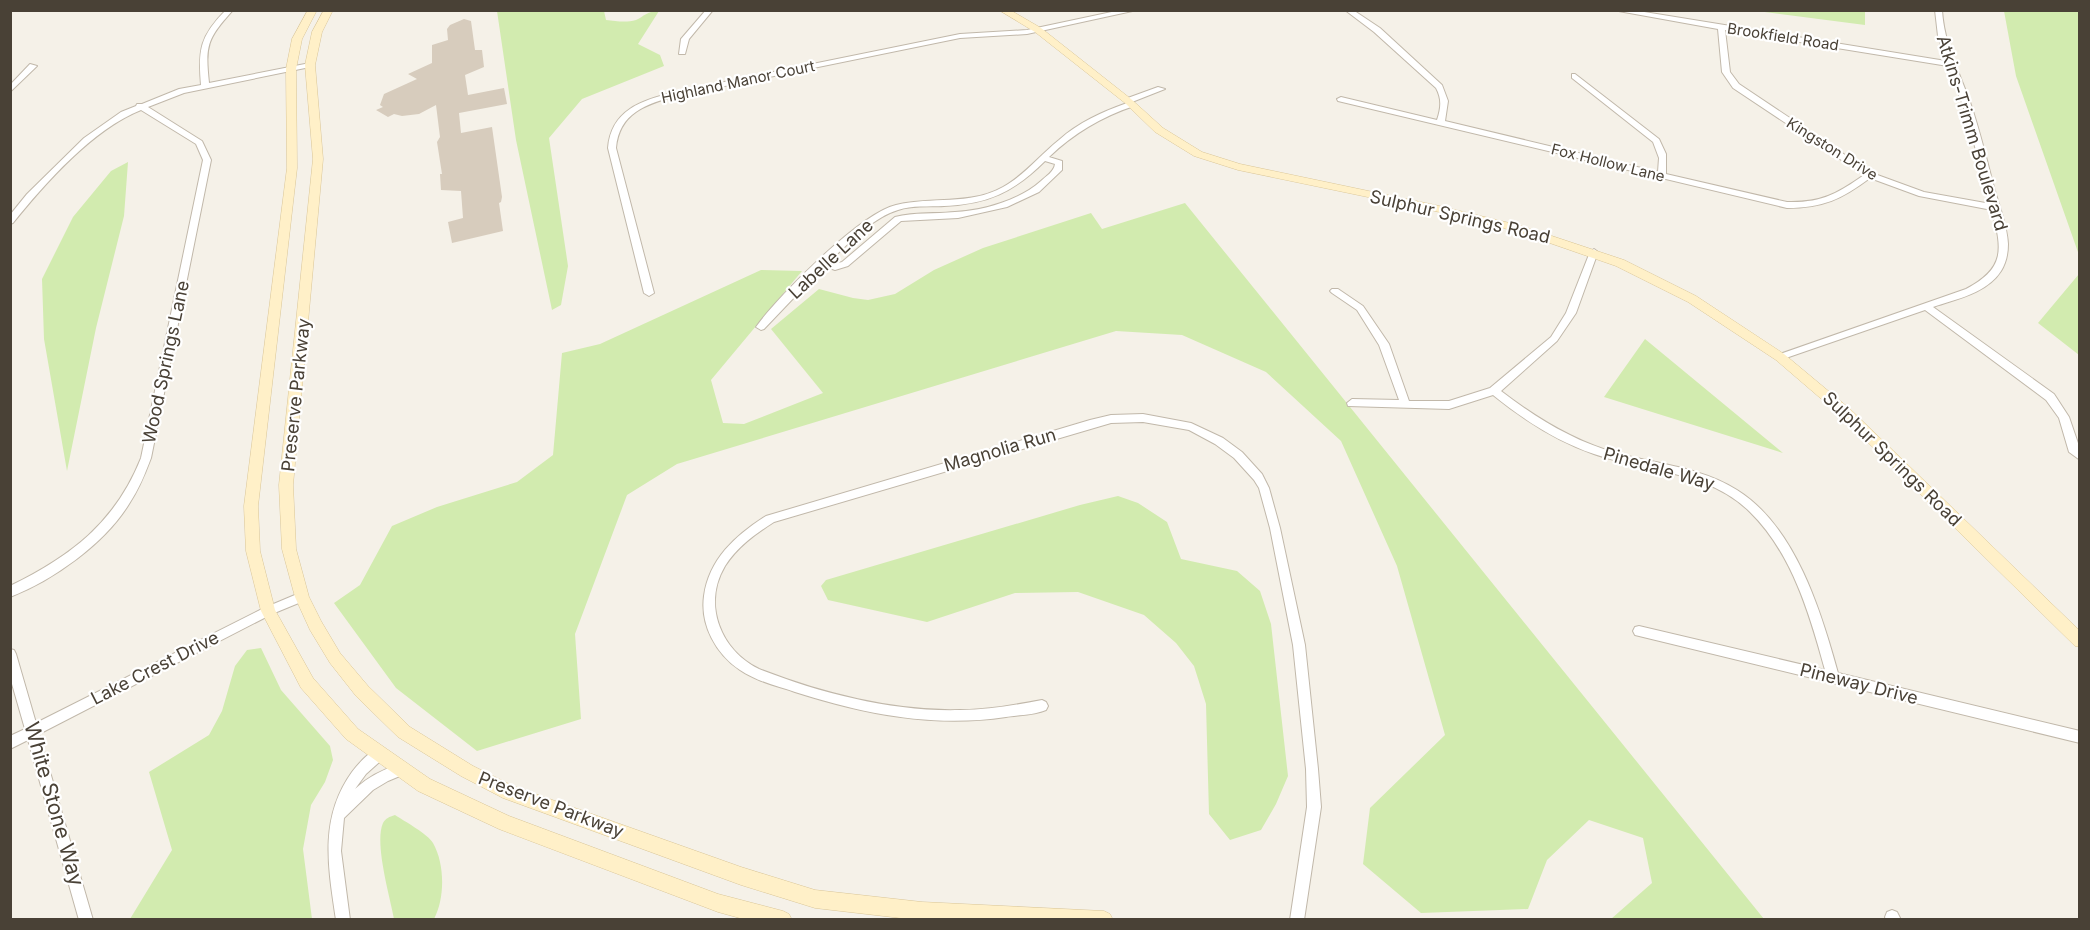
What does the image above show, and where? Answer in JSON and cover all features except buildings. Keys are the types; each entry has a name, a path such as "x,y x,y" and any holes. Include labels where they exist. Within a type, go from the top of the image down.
{"street":[{"path":"205,85 201,51 207,35 230,10"},
{"name":"Preserve Parkway","path":"313,10 297,39 291,69 292,168 251,506 253,551 268,611 307,682 352,734 424,784 505,823 718,903 783,920"},
{"name":"Preserve Parkway","path":"329,10 316,32 310,65 318,159 286,485 289,549 302,597 315,625 335,658 362,691 404,732 467,771 509,792 741,876 815,899 922,911 1104,920"},
{"path":"682,52 685,39 710,10"},
{"name":"Sulphur Springs Road","path":"1003,10 1038,30 1130,102 1159,130 1179,144 1219,162 1271,175 1491,220 1594,252 1670,285 1780,357 1845,412 2079,641"},
{"path":"1038,30 1134,10"},
{"path":"1348,10 1377,30 1439,87 1446,100 1440,123"},
{"name":"Brookfield Road","path":"1616,10 1950,64"},
{"name":"Atkins-Trimm Boulevard","path":"1780,357 1982,285 2001,265 2004,245 1996,208 1968,109 1950,64 1939,24 1938,10"},
{"name":"Kingston Drive","path":"1721,28 1726,72 1736,86 1869,175 1922,194 1996,208"},
{"name":"Highland Manor Court","path":"649,293 612,148 612,139 617,124 633,110 658,98 684,92 960,36 1038,30"},
{"path":"10,221 30,196 87,140 112,121 140,106 205,85 310,65"},
{"path":"10,90 33,66"},
{"path":"1575,76 1656,141 1664,162 1662,176"},
{"name":"Labelle Lane","path":"761,327 858,230 887,210 896,207 967,202 997,194 1025,177 1079,128 1161,89"},
{"name":"Fox Hollow Lane","path":"1341,99 1769,202 1812,206 1833,200 1869,175"},
{"name":"Wood Springs Lane","path":"10,592 69,558 109,524 133,492 146,458 207,160 199,142 140,106"},
{"path":"824,263 835,267 845,264 898,219 972,213 1020,198 1036,190 1058,170 1059,163 1044,158"},
{"path":"1353,403 1449,405 1494,391 1554,339 1571,313 1594,252"},
{"path":"1335,291 1360,308 1384,344 1405,404"},
{"path":"1926,306 2050,397 2064,417 2073,449 2079,456"},
{"name":"Pinedale Way","path":"1494,391 1533,421 1570,441 1601,453 1709,481 1735,493 1756,510 1773,532 1807,594 1821,632 1833,677"},
{"name":"Magnolia Run","path":"1042,706 987,714 917,715 857,705 762,675 736,662 714,630 709,606 712,584 731,548 749,532 770,519 1090,424 1128,417 1158,419 1191,427 1219,441 1248,464 1264,488 1275,528 1299,645 1314,807 1297,920"},
{"name":"Lake Crest Drive","path":"10,743 268,611 302,597"},
{"name":"Pineway Drive","path":"1639,631 2079,737"},
{"name":"White Stone Way","path":"10,654 86,920"},
{"path":"343,920 333,855 335,820 355,777 380,753"},
{"path":"335,820 363,789 384,775 402,769"}],"green space":[{"path":"497,11 604,11 606,20 625,22 636,20 649,12 659,11 638,44 660,55 664,66 582,99 549,138 568,266 561,305 552,310 516,140"},
{"path":"1757,11 1865,11 1865,25"},
{"path":"2004,11 2079,11 2079,255 2016,76"},
{"path":"128,162 124,216 96,328 67,471 44,339 42,279 73,217 111,171"},
{"path":"1185,203 1764,919 1611,919 1652,883 1643,838 1589,820 1547,860 1528,909 1421,913 1363,864 1370,808 1445,735 1397,566 1341,441 1266,372 1182,335 1116,331 677,464 627,495 575,634 581,719 477,751 396,688 334,603 360,585 392,526 437,507 517,482 553,455 562,353 600,344 761,270 802,271 711,380 723,423 744,424 823,393 771,329 819,289 868,300 895,294 934,270 983,248 1091,213 1102,229"},
{"path":"2079,274 2079,355 2038,323"},
{"path":"1645,339 1783,453 1604,397"},
{"path":"1118,496 1138,503 1167,522 1181,559 1237,571 1260,591 1271,624 1288,776 1261,830 1230,840 1209,814 1206,704 1194,666 1176,643 1144,615 1078,592 1015,593 927,622 828,600 821,586 826,580 1080,505"},
{"path":"261,648 281,690 330,746 333,760 325,782 311,805 303,849 312,919 130,919 172,850 149,772 209,735 222,711 235,666 247,650"},
{"path":"395,815 426,836 437,851 442,891 434,919 394,919 380,843 383,823"}]}
